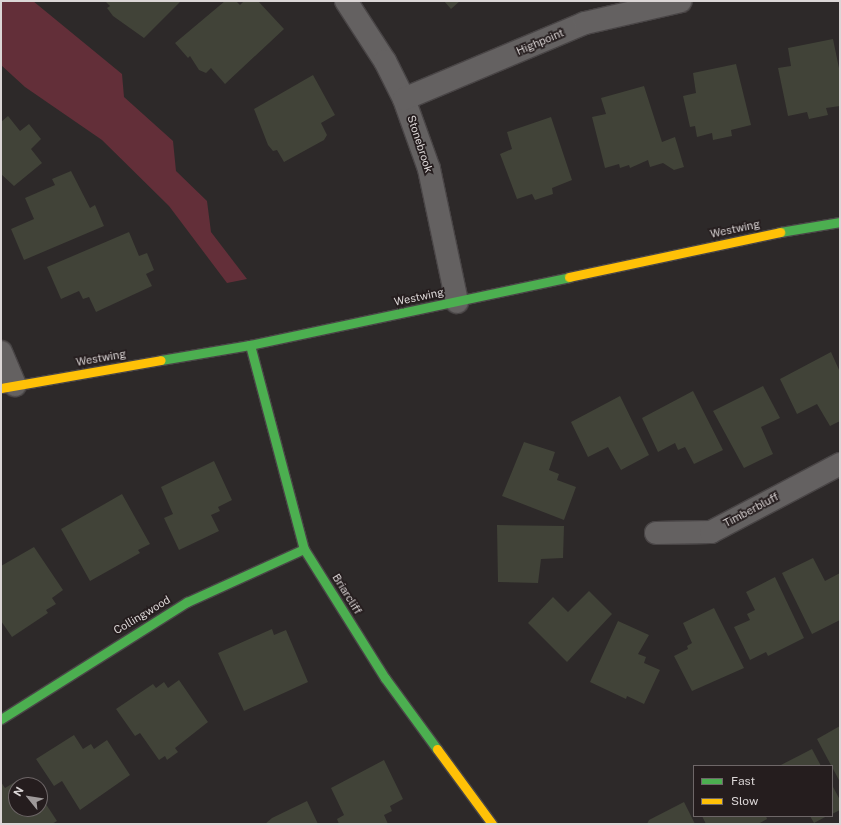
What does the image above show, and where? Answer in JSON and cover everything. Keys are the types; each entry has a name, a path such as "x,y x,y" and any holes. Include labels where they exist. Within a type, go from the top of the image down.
{"street":[{"name":"Stonebrook","path":"346,1 382,56 404,100 429,169 457,302"},
{"name":"Highpoint","path":"404,100 585,23 681,1"},
{"name":"Westwing","path":"8,387 250,345 457,302 802,227 840,222"},
{"name":"Briarcliff","path":"250,345 304,549 385,678 492,824"},
{"path":"1,352 8,387"},
{"name":"Timberbluff","path":"656,533 711,532 840,464"},
{"name":"Collingwood","path":"1,719 187,602 304,549"}],"shaded area":[{"path":"1,1 33,1 122,74 124,97 173,141 176,171 207,201 211,232 247,279 227,283 169,206 102,140 25,87 1,65"}],"building":[{"path":"105,1 181,1 144,38 113,16 107,8 110,6"},
{"path":"225,1 236,1 240,5 244,1 258,1 284,29 225,84 211,68 206,73 199,70 190,56 188,58 175,43"},
{"path":"444,1 460,1 451,9"},
{"path":"833,39 840,73 840,106 826,108 828,115 809,119 807,112 788,116 778,68 791,66 788,48"},
{"path":"736,64 751,125 731,130 732,136 713,140 712,133 697,137 695,126 690,127 683,96 696,93 693,73"},
{"path":"313,75 335,115 321,123 327,135 324,140 284,162 277,150 273,151 268,145 254,109"},
{"path":"644,86 662,142 675,137 684,167 674,170 663,163 650,167 648,160 630,168 629,165 620,168 619,164 605,168 592,117 606,114 601,98"},
{"path":"8,116 20,131 29,124 41,139 31,149 42,163 14,186 1,174 1,122"},
{"path":"551,117 572,180 552,188 553,194 535,200 532,194 517,199 500,154 512,149 507,132"},
{"path":"71,171 90,208 95,205 104,226 24,260 11,229 34,219 25,198 55,185 52,179"},
{"path":"129,232 139,256 147,253 154,270 146,274 152,286 96,312 89,297 83,299 79,291 61,299 47,267"},
{"path":"831,352 840,372 840,421 830,426 817,404 797,414 780,379"},
{"path":"763,386 780,418 761,427 773,454 744,468 713,411"},
{"path":"693,391 723,450 694,464 685,447 678,450 675,443 658,452 642,418"},
{"path":"620,396 649,455 621,470 608,447 588,457 571,422"},
{"path":"524,442 555,452 549,470 559,474 557,480 576,487 564,520 502,496"},
{"path":"214,461 232,500 218,507 220,511 211,515 219,531 179,550 164,518 173,514 161,487"},
{"path":"122,494 150,544 138,550 140,553 90,581 61,529"},
{"path":"497,525 564,526 563,558 541,559 538,583 498,582"},
{"path":"34,547 63,590 52,598 56,604 46,610 48,613 12,637 1,621 1,566"},
{"path":"813,558 825,581 840,573 840,620 812,634 782,573"},
{"path":"775,577 804,638 768,656 766,652 750,660 734,627 750,620 747,614 755,610 746,592"},
{"path":"589,591 612,614 567,662 528,623 553,597 568,612"},
{"path":"714,608 744,668 692,691 674,656 688,649 687,646 692,643 683,623"},
{"path":"618,621 649,635 638,654 646,657 644,663 660,670 644,704 627,696 626,699 590,682"},
{"path":"272,629 274,635 286,630 308,682 244,711 218,653"},
{"path":"179,680 208,722 175,748 178,752 167,760 165,756 159,760 140,733 135,736 116,709 153,684 156,688 164,682 168,688"},
{"path":"840,726 840,782 833,769 833,765 831,765 817,739"},
{"path":"74,735 83,749 91,744 94,749 107,740 130,775 80,810 62,781 54,786 36,759"},
{"path":"812,749 820,765 781,765"},
{"path":"384,760 403,799 390,806 392,811 384,815 388,824 339,824 337,819 344,815 331,788"},
{"path":"1,782 5,788 8,786 8,817 48,817 48,807 57,821 52,824 1,824"},
{"path":"833,787 840,800 840,810 833,814"},
{"path":"307,801 318,824 265,824 272,818"},
{"path":"684,802 695,824 647,824 649,820"},
{"path":"702,817 766,817 767,819 758,824 706,824"},
{"path":"811,817 825,817 814,823"}],"traffic: fast":[{"path":"780,232 840,222"},
{"path":"161,360 250,345 569,277"},
{"path":"250,345 304,549 385,678 437,749"},
{"path":"1,719 187,602 304,549"}],"traffic: slow":[{"path":"569,277 780,232"},
{"path":"1,388 161,360"},
{"path":"437,749 492,824"}]}
